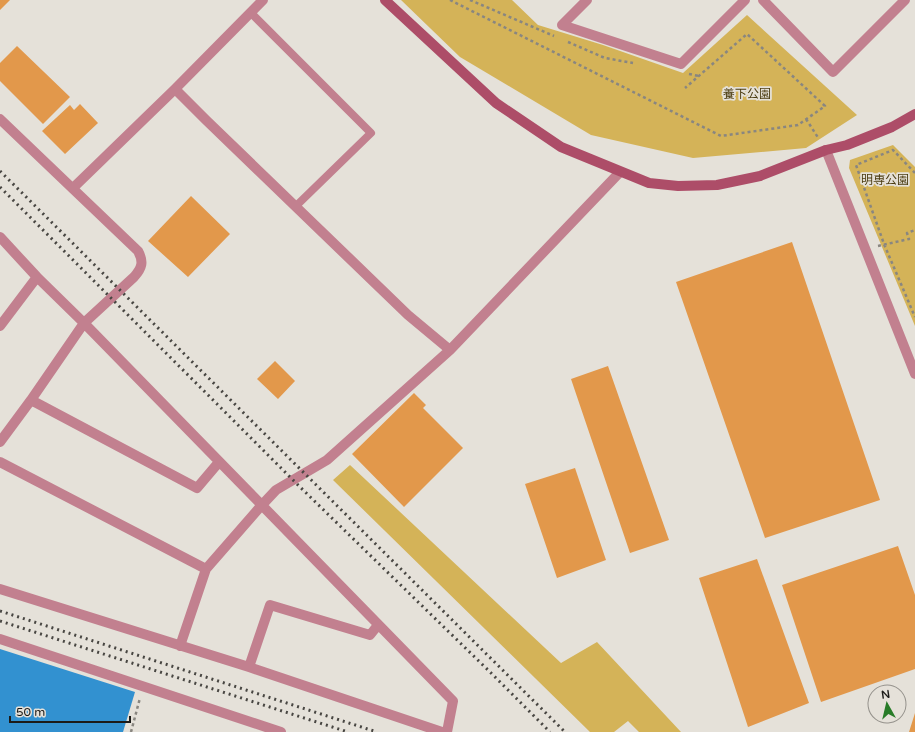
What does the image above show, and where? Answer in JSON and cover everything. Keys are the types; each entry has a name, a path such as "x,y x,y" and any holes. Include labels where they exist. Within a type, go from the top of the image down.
{"street":[{"path":"73,188 175,89 263,0"},
{"path":"386,0 496,103 561,147 649,183 678,186 717,185 760,176 826,150 847,145 892,127 915,114"},
{"path":"587,0 562,25 681,64 745,0"},
{"path":"763,0 833,72 905,0"},
{"path":"175,89 408,315 450,350"},
{"path":"0,119 138,251 142,262 141,269 134,277 84,323 0,442"},
{"path":"826,150 915,374"},
{"path":"180,646 206,569 261,506 276,490 327,460 450,350 620,172"},
{"path":"1,240 220,462 261,506 453,702 447,732"},
{"path":"0,326 37,277"},
{"path":"31,400 196,488 220,462"},
{"path":"0,462 206,569"},
{"path":"0,589 248,667 442,732"},
{"path":"248,667 270,605 370,635 378,625"},
{"path":"0,639 281,732"}],"lane":[{"path":"250,13 371,133 296,206"}],"path":[{"path":"450,0 721,136 798,126 825,106 747,34 685,88"},
{"path":"806,120 826,150"},
{"path":"915,173 893,150 856,165 884,244 915,317"},
{"path":"866,251 884,244 909,239 907,233 915,230"},
{"path":"131,732 144,687"}],"green space":[{"name":"養下公園","path":"401,0 512,0 538,25 603,45 683,73 747,15 857,115 806,148 693,158 591,135 460,57"},
{"name":"明専公園","path":"893,145 915,167 915,326 849,168 850,160"},
{"path":"350,465 561,663 597,642 681,732 639,732 628,721 614,732 590,732 333,480"}],"water":[{"path":"0,649 135,692 123,732 0,732"}],"building":[{"path":"0,0 10,0 0,10"},
{"path":"17,46 70,97 43,124 0,81 0,63"},
{"path":"80,104 98,123 65,154 42,131 70,105 74,110"},
{"path":"191,196 230,234 188,277 148,241"},
{"path":"792,242 880,500 765,538 676,282"},
{"path":"275,361 295,381 278,399 257,379"},
{"path":"608,366 669,540 630,553 571,379"},
{"path":"414,393 426,405 423,408 463,448 404,507 352,454"},
{"path":"575,468 606,560 557,578 525,484"},
{"path":"898,546 915,595 915,669 872,684 867,684 867,686 821,702 782,585"},
{"path":"757,559 809,703 748,727 699,578"},
{"path":"915,713 915,732 909,732"}],"railway":[{"path":"0,171 565,732"},
{"path":"0,187 299,486 550,732"},
{"path":"0,611 377,732"},
{"path":"0,621 348,732"}]}
